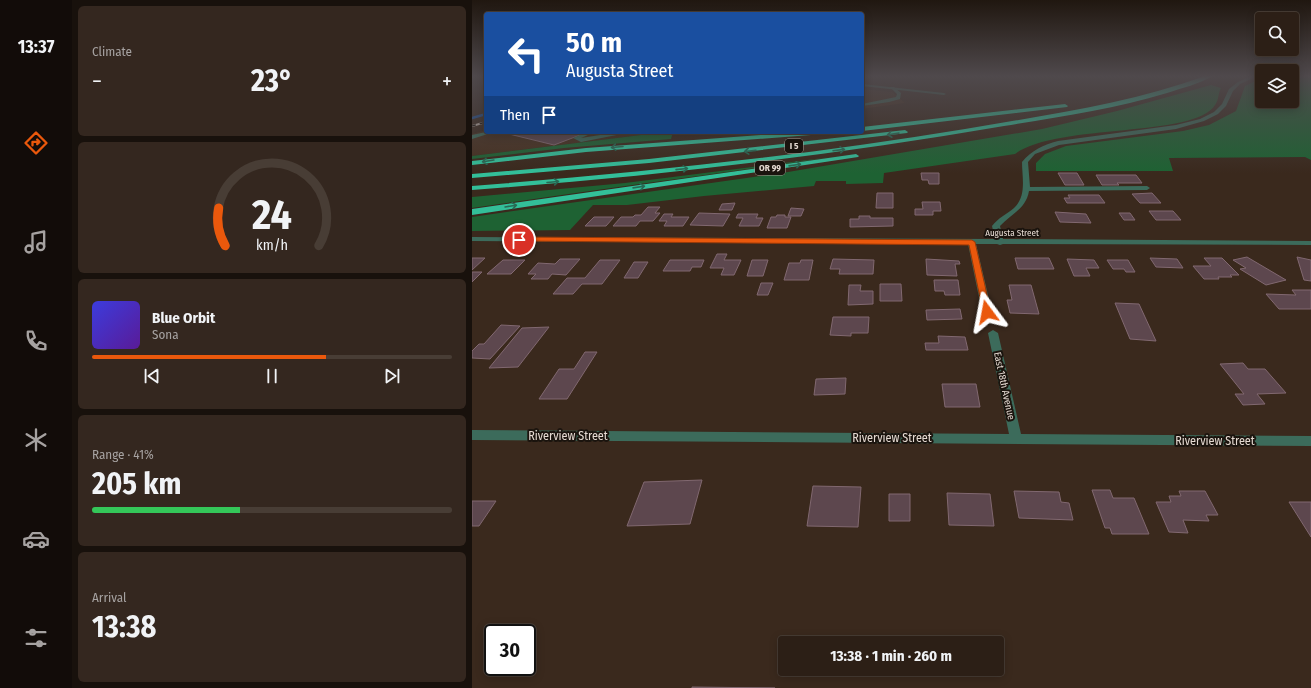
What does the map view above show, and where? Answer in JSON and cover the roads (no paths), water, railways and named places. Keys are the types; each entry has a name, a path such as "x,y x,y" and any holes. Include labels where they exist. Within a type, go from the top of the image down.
{"highway":[{"path":"864,129 1051,108"},
{"path":"920,130 1012,117 1059,108"},
{"name":"I 5","path":"472,188 735,163 954,133 1067,114 1093,108"},
{"name":"OR 99","path":"472,212 854,156 1043,122 1067,114"},
{"name":"I 5","path":"472,176 673,159 913,131"},
{"path":"472,163 594,149 797,134"}],"street":[{"path":"1000,243 996,226 999,222 1020,207 1025,198 1027,189 1026,162 1033,153 1045,147 1072,140 1176,127 1202,120 1216,113 1221,108"},
{"path":"472,137 484,134"},
{"path":"587,134 576,138 581,140 617,134"},
{"path":"1027,189 1147,188"},
{"name":"Augusta Street","path":"472,239 1000,243 1311,243"},
{"path":"972,242 987,312"},
{"name":"East 18th Avenue","path":"993,333 1016,439"},
{"name":"Riverview Street","path":"472,435 1311,441"}],"waterway":[{"path":"472,118 484,115"}],"railway":[{"path":"472,126 484,123"}]}
